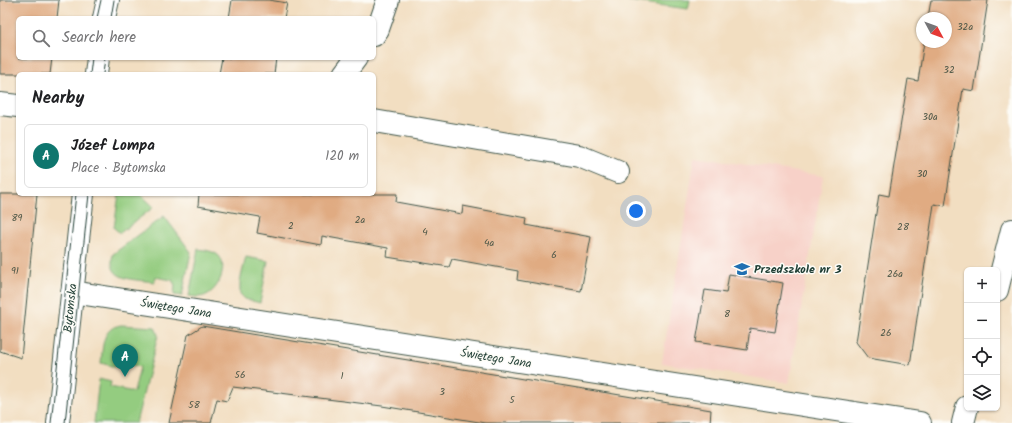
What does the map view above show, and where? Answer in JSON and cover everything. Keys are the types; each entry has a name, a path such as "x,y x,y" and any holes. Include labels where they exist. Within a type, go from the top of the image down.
{"street":[{"path":"104,16 108,0"},
{"path":"376,31 383,18 388,0"},
{"path":"96,72 98,60"},
{"path":"346,72 354,60"},
{"path":"0,104 16,106"},
{"path":"376,121 579,156 618,172"},
{"name":"Bytomska","path":"58,423 82,196"},
{"path":"1003,288 1012,230"},
{"name":"Świętego Jana","path":"72,292 920,423"},
{"path":"963,423 966,411"}],"shaded area":[{"name":"Przedszkole nr 3","path":"695,156 823,176 789,383 662,363"}],"green space":[{"path":"621,0 690,0 688,9"},
{"path":"119,196 142,196 154,207 120,233 114,228"},
{"path":"164,216 191,252 182,296 174,295 175,285 172,280 155,277 155,282 131,279 118,274 114,270 112,263 113,254"},
{"path":"198,249 217,254 222,261 223,266 221,277 216,287 201,297 189,296"},
{"path":"246,257 268,261 260,303 245,299 240,294 240,281"},
{"path":"121,325 155,327 158,335 136,423 94,423 99,379 111,382 110,387 134,392 140,367 116,362 115,367 101,363 106,334 114,327"}],"building":[{"path":"0,0 59,0 57,16 16,16 16,60 52,60 50,72 16,72 16,74 0,74"},
{"path":"232,0 269,0 287,3 284,16 229,16"},
{"path":"931,0 988,0 974,91 963,89 945,206 934,204 910,365 868,358 856,342 879,194 889,196 908,79 918,81 923,48 952,48 952,12 929,12"},
{"path":"222,60 276,60 274,72 219,72"},
{"path":"0,194 37,196 21,358 0,351"},
{"path":"376,194 397,194 396,202 462,214 463,206 527,218 526,225 591,237 581,291 517,280 518,271 452,259 449,267 387,257 388,248 322,236 321,245 257,233 260,217 198,206 199,196 376,196"},
{"path":"729,274 783,283 775,332 750,328 747,350 696,342 705,290 726,293"},
{"path":"202,326 711,410 710,423 485,423 382,406 233,387 227,401 217,399 211,423 169,423 188,335"}],"tram line":[{"path":"97,16 101,0"},
{"path":"111,16 114,0"},
{"path":"90,72 92,60"},
{"path":"103,72 105,60"},
{"path":"51,423 76,196"},
{"path":"65,423 89,196"}],"place":[{"name":"Przedszkole nr 3","path":"742,269"},
{"name":"Józef Lompa","path":"125,377"}]}
